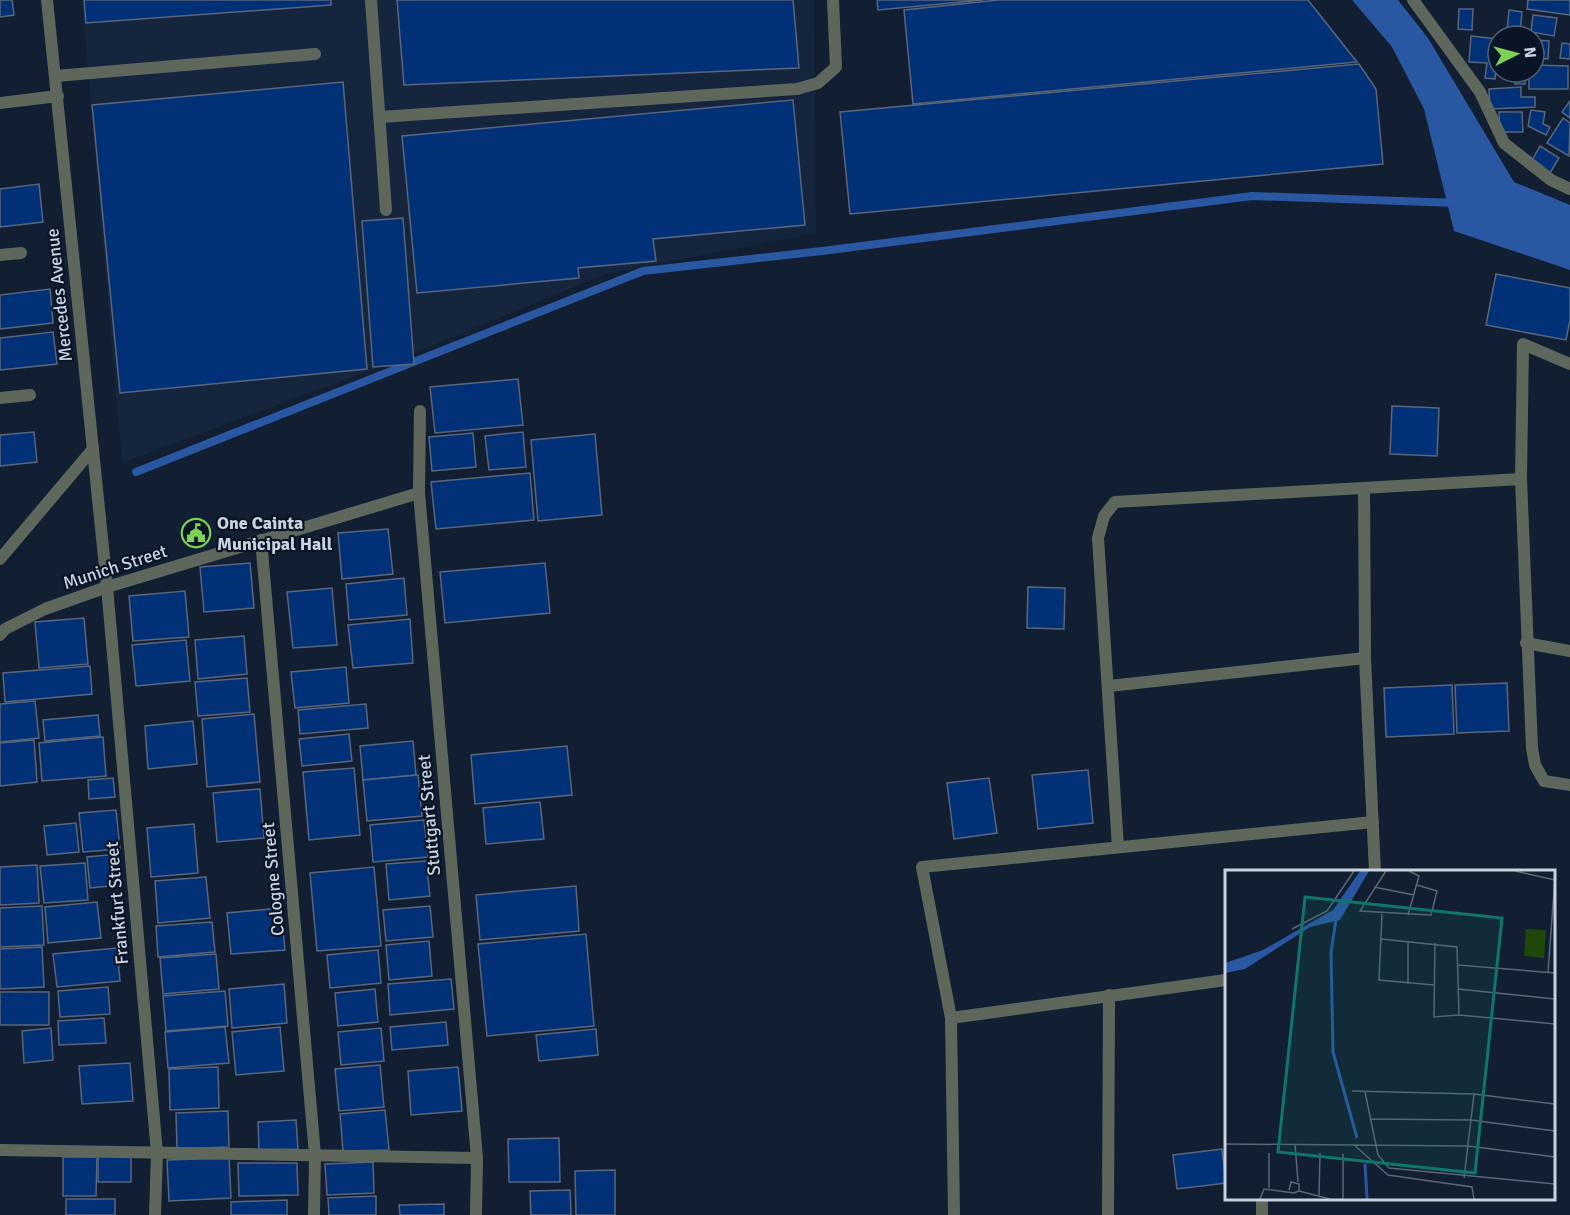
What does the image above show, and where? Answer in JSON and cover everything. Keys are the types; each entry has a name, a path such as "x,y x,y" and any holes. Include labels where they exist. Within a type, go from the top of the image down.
{"street":[{"name":"Mercedes Avenue","path":"47,0 106,587"},
{"path":"371,0 387,210"},
{"path":"380,117 796,89 818,83 836,67 833,0"},
{"path":"1413,0 1480,92 1504,143 1551,180 1570,189"},
{"path":"56,76 315,54"},
{"path":"0,103 58,96"},
{"path":"0,255 21,253"},
{"path":"1570,364 1523,344 1521,479 1526,644 1535,765 1544,781 1570,785"},
{"path":"0,398 30,395"},
{"name":"Stuttgart Street","path":"420,411 419,493 477,1158 476,1215"},
{"path":"0,559 93,449"},
{"path":"1118,847 1098,538 1104,516 1115,502 1521,479"},
{"path":"1364,489 1365,658 1375,870"},
{"name":"Munich Street","path":"0,634 4,629 45,609 106,587 419,493"},
{"name":"Cologne Street","path":"261,540 315,1155 314,1215"},
{"name":"Frankfurt Street","path":"106,587 157,1153 155,1215"},
{"path":"1526,644 1570,651"},
{"path":"1108,686 1365,658"},
{"path":"954,1215 951,1018 922,867 1373,822"},
{"path":"951,1018 1225,980"},
{"path":"1108,995 1108,1215"},
{"path":"0,1150 477,1158"}],"shaded area":[{"path":"82,0 814,0 816,233 606,274 385,365 122,463"}],"water":[{"path":"1352,0 1398,0 1428,38 1514,182 1570,205 1570,270 1454,231 1424,109 1392,47"}],"building":[{"path":"0,0 12,0 14,15 0,17"},
{"path":"84,0 331,0 331,5 86,23"},
{"path":"397,0 793,0 799,68 404,85"},
{"path":"877,0 983,0 878,10"},
{"path":"998,0 1308,0 1357,62 913,104 904,10"},
{"path":"1528,0 1570,0 1570,15 1527,9"},
{"path":"1459,9 1473,9 1472,30 1458,29"},
{"path":"1509,10 1522,12 1521,24 1508,24"},
{"path":"1533,15 1557,18 1554,36 1546,35 1546,24 1532,24"},
{"path":"1471,36 1486,38 1486,63 1469,62"},
{"path":"1546,41 1549,41 1548,59 1546,59"},
{"path":"1562,43 1570,44 1570,59 1560,58"},
{"path":"1359,64 1376,89 1383,164 850,214 840,112"},
{"path":"1546,65 1568,66 1568,89 1529,89 1529,84 1546,84"},
{"path":"343,82 367,369 120,393 92,105"},
{"path":"1521,87 1521,97 1535,97 1535,107 1490,109 1489,89"},
{"path":"793,100 805,225 653,239 656,261 578,268 579,278 417,293 402,136"},
{"path":"1570,101 1570,118 1562,112"},
{"path":"1531,110 1545,112 1543,124 1550,127 1546,135 1528,126"},
{"path":"1499,112 1522,112 1523,132 1500,132"},
{"path":"1563,118 1570,123 1569,156 1547,143"},
{"path":"1540,146 1559,158 1550,173 1531,162"},
{"path":"39,184 43,222 0,227 0,189"},
{"path":"403,218 414,364 373,367 362,221"},
{"path":"1496,274 1570,288 1570,320 1566,340 1486,325"},
{"path":"50,289 53,323 0,329 0,295"},
{"path":"53,332 57,364 0,370 0,338"},
{"path":"518,379 523,425 435,433 430,387"},
{"path":"1392,406 1439,408 1437,456 1390,454"},
{"path":"34,432 37,462 0,466 0,435"},
{"path":"523,432 526,467 489,470 485,436"},
{"path":"473,433 476,467 432,471 429,437"},
{"path":"595,434 602,515 538,521 531,440"},
{"path":"530,473 534,520 436,529 431,482"},
{"path":"388,529 393,574 342,579 338,533"},
{"path":"250,563 254,608 204,612 200,567"},
{"path":"545,563 550,613 445,623 440,572"},
{"path":"404,578 407,615 349,620 346,584"},
{"path":"1028,587 1065,588 1064,629 1027,628"},
{"path":"332,588 337,645 293,648 287,592"},
{"path":"185,591 189,637 133,641 129,596"},
{"path":"84,618 88,664 39,668 35,622"},
{"path":"410,619 413,663 353,668 348,625"},
{"path":"244,636 247,674 198,679 195,640"},
{"path":"186,640 190,681 136,686 132,645"},
{"path":"90,666 92,694 5,702 3,673"},
{"path":"346,667 349,703 295,708 291,672"},
{"path":"247,678 250,712 198,716 195,682"},
{"path":"1507,683 1509,731 1457,733 1455,685"},
{"path":"1452,685 1454,734 1386,737 1384,688"},
{"path":"35,701 39,738 0,742 0,704"},
{"path":"366,704 368,728 300,734 298,710"},
{"path":"254,714 260,782 207,787 202,719"},
{"path":"98,715 100,736 45,741 43,720"},
{"path":"193,721 197,764 148,769 145,726"},
{"path":"349,734 352,761 302,766 299,739"},
{"path":"103,737 106,776 42,781 39,743"},
{"path":"34,740 37,782 0,786 0,743"},
{"path":"413,741 416,775 363,780 360,746"},
{"path":"567,746 572,795 475,804 471,755"},
{"path":"354,768 360,835 309,840 303,772"},
{"path":"1088,770 1093,823 1038,829 1032,775"},
{"path":"418,775 422,816 367,821 363,780"},
{"path":"113,778 115,797 89,799 88,780"},
{"path":"989,778 997,833 954,839 947,783"},
{"path":"260,789 264,838 217,842 213,793"},
{"path":"540,802 544,839 486,844 483,808"},
{"path":"116,810 120,849 83,852 79,813"},
{"path":"424,820 428,857 373,862 370,825"},
{"path":"76,823 79,852 47,855 44,826"},
{"path":"194,824 198,873 151,877 147,828"},
{"path":"118,854 120,885 90,888 87,857"},
{"path":"426,861 430,896 389,900 386,864"},
{"path":"85,863 88,900 44,903 40,866"},
{"path":"37,865 39,903 0,905 0,867"},
{"path":"374,867 381,946 317,951 310,873"},
{"path":"206,877 210,918 158,923 155,881"},
{"path":"576,886 579,931 480,940 476,895"},
{"path":"97,902 101,938 48,943 45,907"},
{"path":"42,906 44,945 0,947 0,908"},
{"path":"430,906 433,937 386,941 383,910"},
{"path":"281,908 285,950 231,954 227,913"},
{"path":"212,922 215,952 158,957 156,926"},
{"path":"586,934 594,1026 487,1036 478,944"},
{"path":"429,941 432,976 389,980 386,945"},
{"path":"42,947 44,987 0,989 0,949"},
{"path":"117,948 120,981 57,987 53,954"},
{"path":"378,950 381,983 330,988 327,955"},
{"path":"216,954 219,989 163,994 160,958"},
{"path":"451,979 454,1009 390,1015 388,984"},
{"path":"284,984 287,1023 232,1028 229,989"},
{"path":"108,987 110,1014 60,1017 58,991"},
{"path":"375,989 378,1022 338,1026 335,993"},
{"path":"225,991 228,1026 166,1031 163,996"},
{"path":"0,992 49,992 49,1025 0,1025"},
{"path":"104,1018 106,1043 59,1045 58,1021"},
{"path":"446,1022 448,1045 392,1050 390,1027"},
{"path":"225,1027 229,1063 168,1068 165,1032"},
{"path":"280,1027 284,1071 236,1075 232,1032"},
{"path":"51,1028 53,1060 24,1063 22,1031"},
{"path":"381,1028 384,1061 341,1065 338,1032"},
{"path":"596,1029 598,1055 539,1061 536,1035"},
{"path":"130,1063 133,1101 82,1104 79,1066"},
{"path":"380,1065 384,1107 339,1111 335,1069"},
{"path":"218,1067 219,1108 170,1110 169,1069"},
{"path":"458,1067 462,1111 411,1115 408,1071"},
{"path":"385,1110 389,1150 343,1151 340,1114"},
{"path":"228,1111 229,1147 177,1149 176,1113"},
{"path":"296,1120 298,1149 259,1150 258,1122"},
{"path":"559,1138 560,1182 509,1182 508,1139"},
{"path":"1222,1149 1225,1183 1177,1189 1173,1155"},
{"path":"98,1156 131,1157 131,1182 98,1182"},
{"path":"63,1157 97,1157 96,1196 63,1196"},
{"path":"229,1158 231,1198 169,1201 167,1160"},
{"path":"373,1162 374,1193 327,1195 325,1164"},
{"path":"238,1163 297,1163 298,1195 239,1196"},
{"path":"615,1170 615,1215 576,1215 575,1171"},
{"path":"570,1190 571,1215 531,1215 530,1191"},
{"path":"376,1196 376,1215 329,1215 328,1198"},
{"path":"66,1199 115,1199 115,1215 66,1215"},
{"path":"287,1200 287,1215 231,1215 231,1202"},
{"path":"444,1204 444,1215 400,1215 399,1205"}],"waterway":[{"path":"136,472 643,271 822,251 1252,196 1458,203"}],"place":[{"name":"One Cainta Municipal Hall","path":"196,533"}]}
